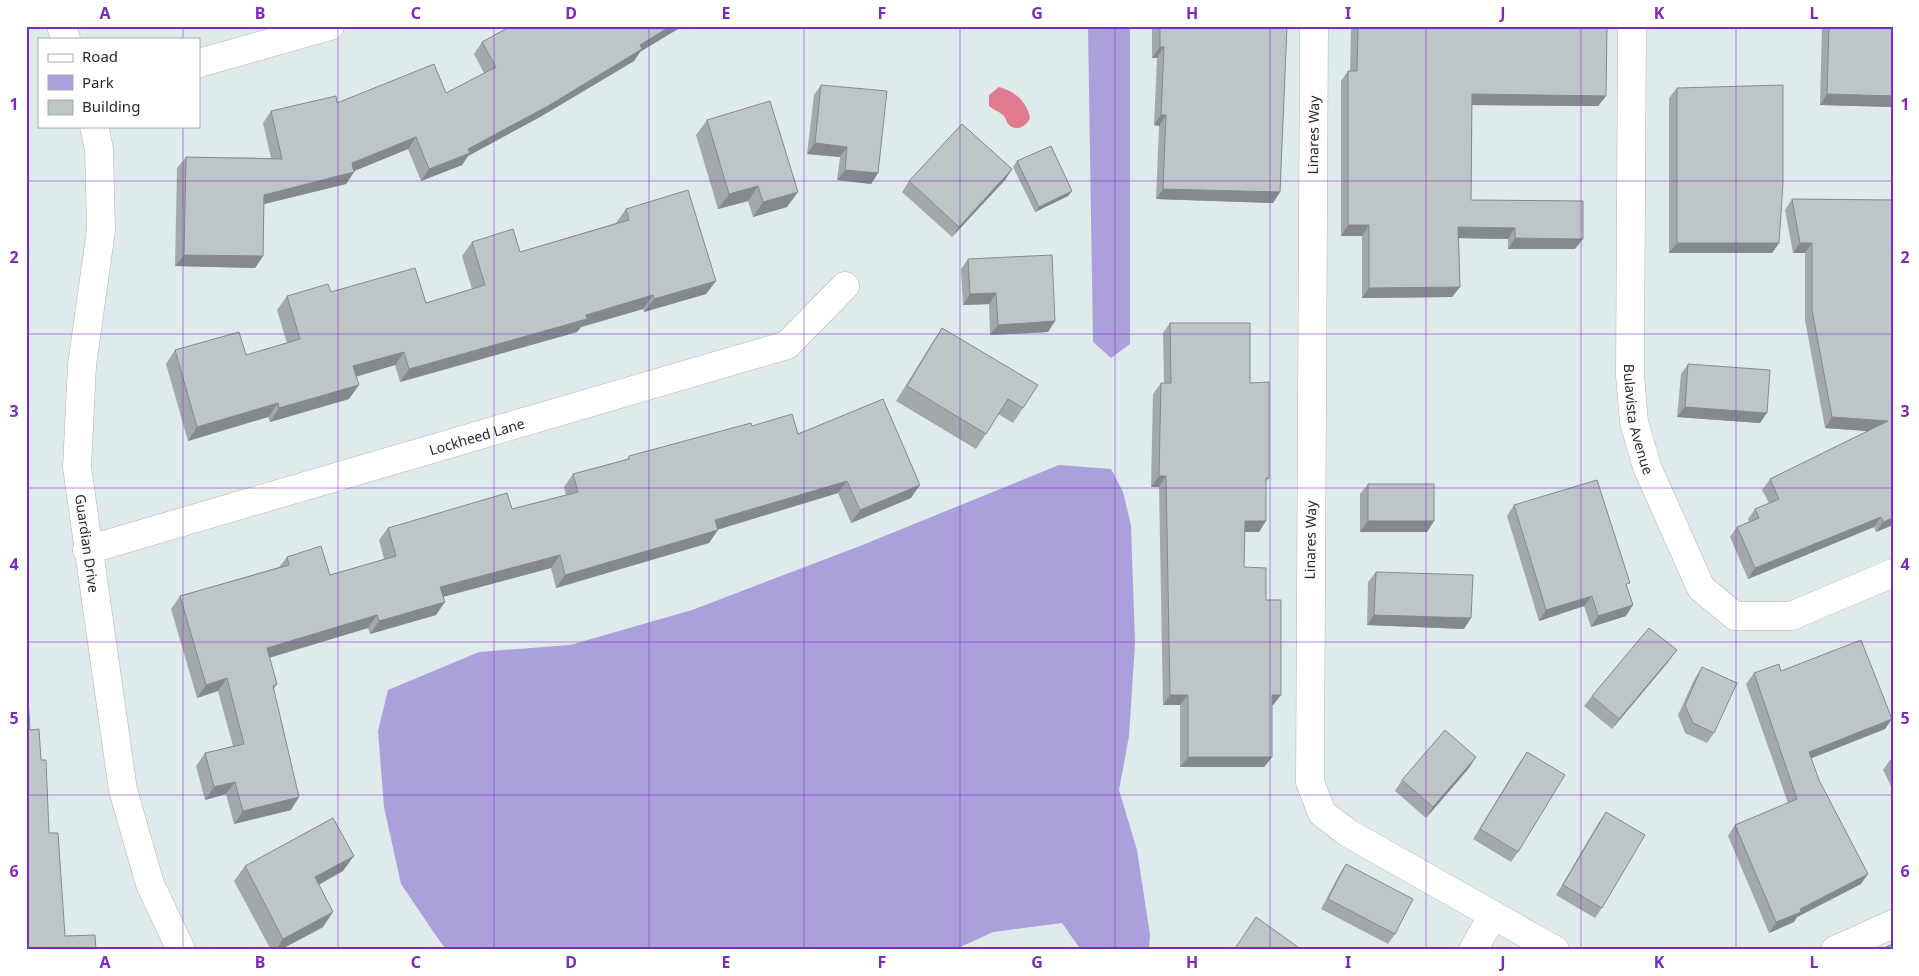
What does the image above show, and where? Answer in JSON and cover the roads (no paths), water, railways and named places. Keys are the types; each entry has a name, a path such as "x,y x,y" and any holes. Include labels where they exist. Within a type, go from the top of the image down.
{"street":[{"path":"61,26 66,38"},
{"path":"200,63 330,26"},
{"name":"Linares Way","path":"1314,26 1310,782 1322,812 1348,833 1555,950"},
{"name":"Bulavista Avenue","path":"1632,26 1630,375 1634,422 1647,467 1701,588 1735,616 1791,616 1893,573"},
{"name":"Guardian Drive","path":"94,128 99,149 101,230 82,366 77,468 87,550 123,790 150,884 180,950"},
{"name":"Lockheed Lane","path":"87,550 787,345 845,286"},
{"path":"1473,950 1493,915"},
{"path":"1834,950 1893,924"}]}
